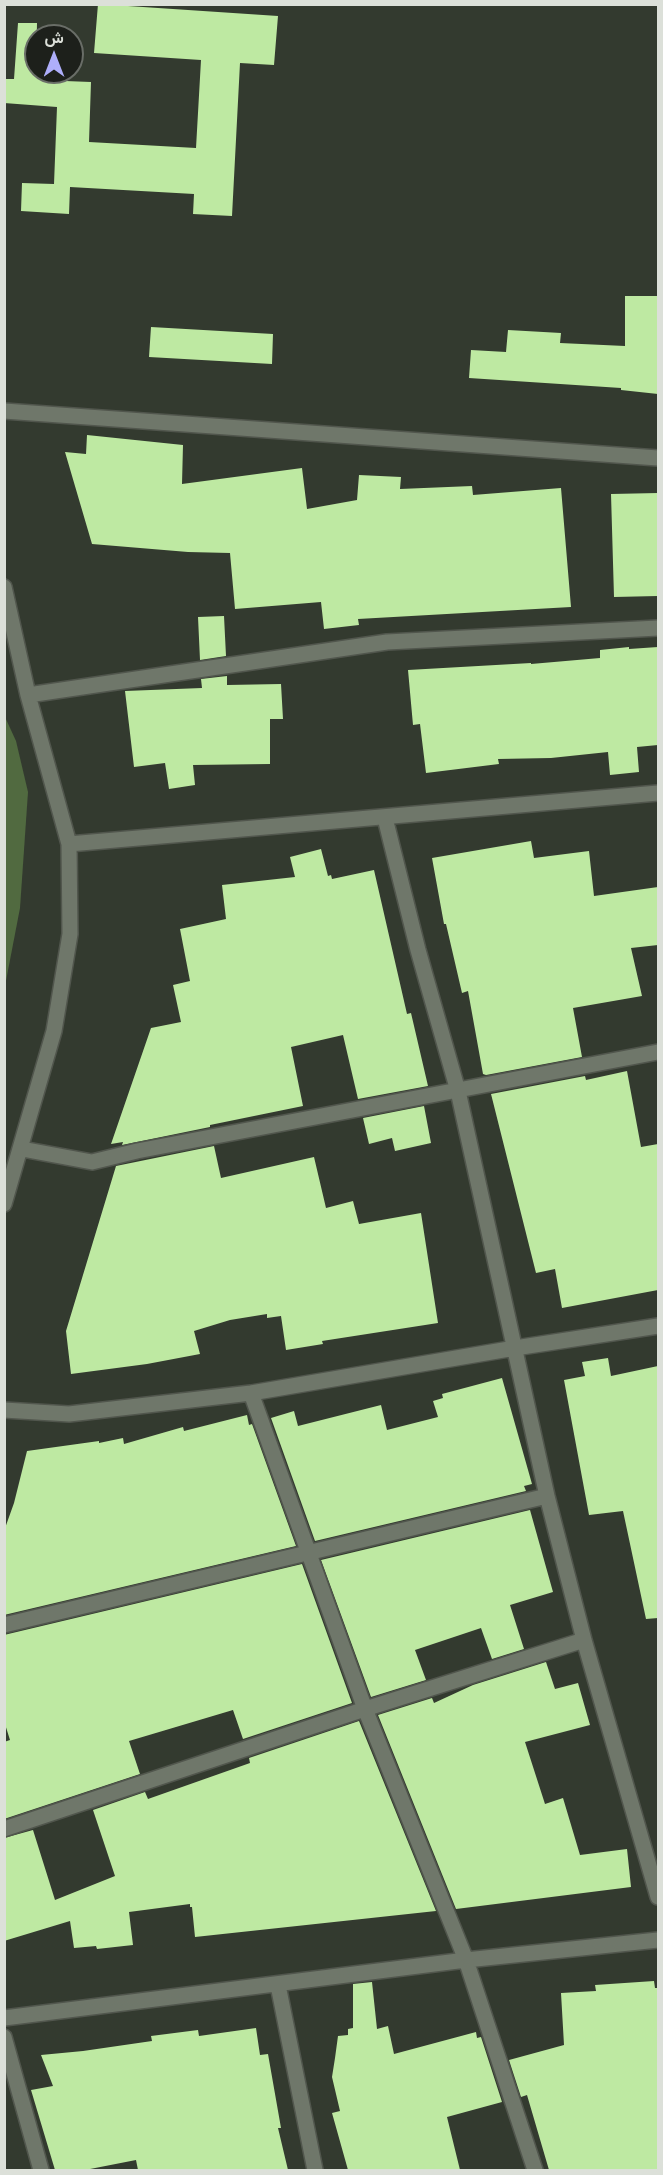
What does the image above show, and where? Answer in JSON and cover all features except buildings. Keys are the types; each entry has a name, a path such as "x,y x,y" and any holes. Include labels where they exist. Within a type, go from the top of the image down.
{"street":[{"path":"4,411 658,458"},
{"path":"4,587 28,695 69,844 70,934 54,1030 22,1149 4,1204"},
{"path":"28,695 387,642 658,628"},
{"path":"69,844 658,793"},
{"path":"385,818 418,950 458,1090 548,1496 584,1640 658,1897"},
{"path":"22,1149 92,1162 137,1150 658,1052"},
{"path":"4,1410 69,1414 251,1393 514,1347 658,1326"},
{"path":"251,1393 365,1709 466,1960 536,2170"},
{"path":"4,1624 548,1496"},
{"path":"4,1829 365,1709 584,1640"},
{"path":"4,2018 466,1960 658,1940"},
{"path":"278,1985 315,2170"},
{"path":"4,2037 41,2170"}],"green space":[{"path":"5,717 16,741 28,792 20,908 5,986"}]}
